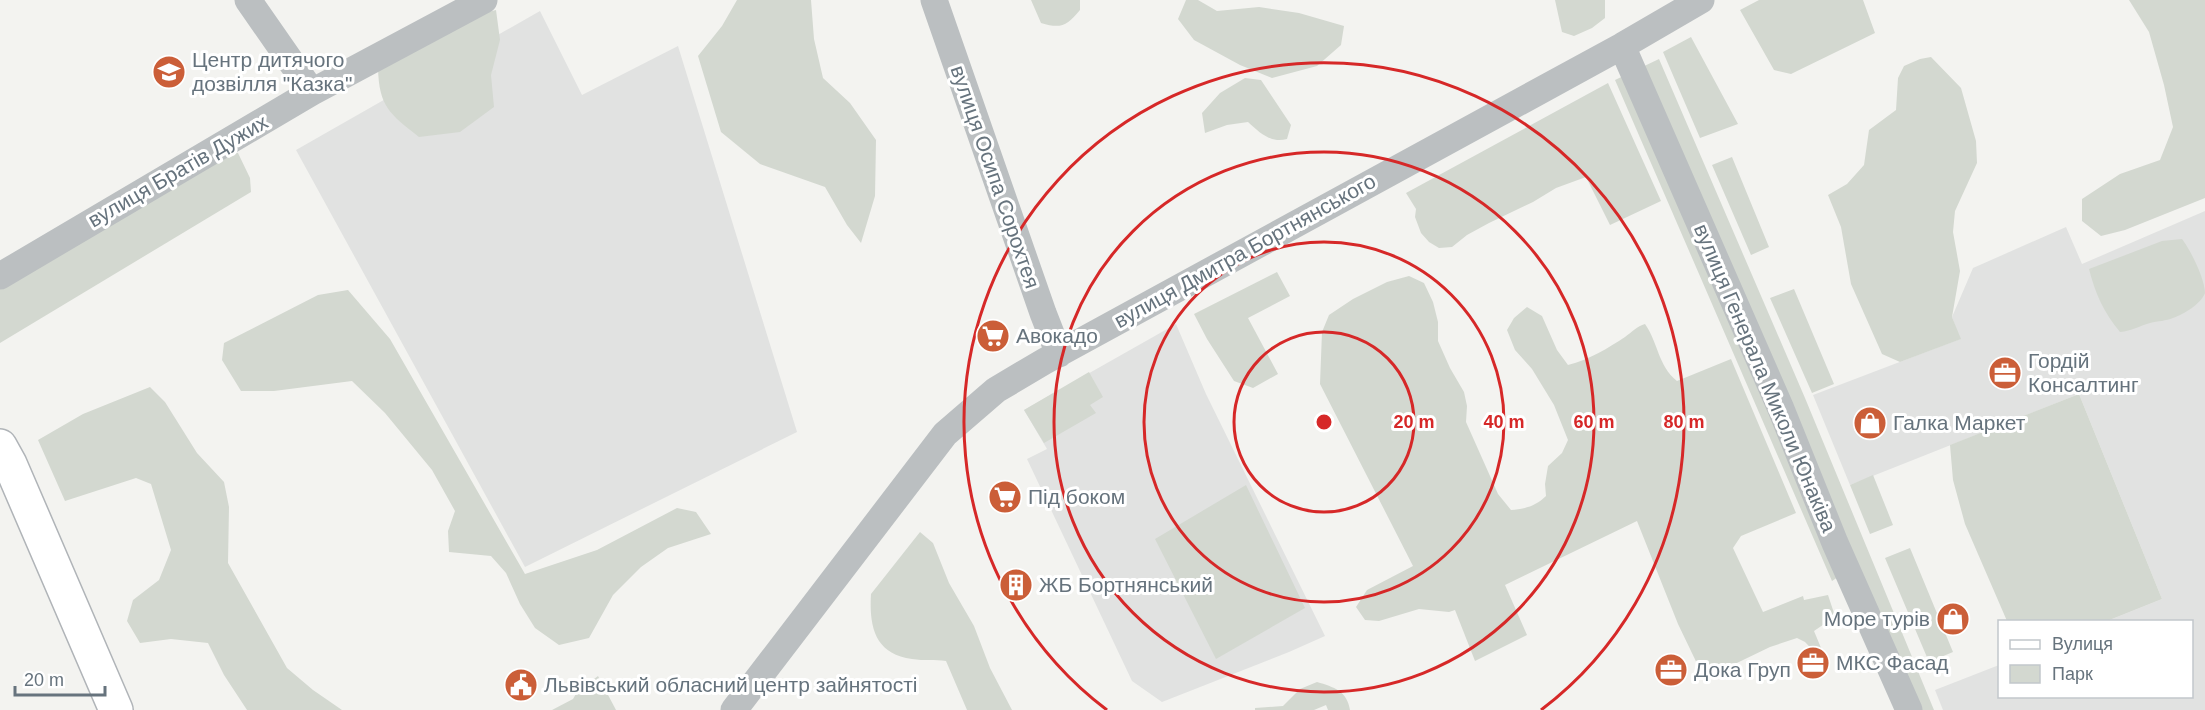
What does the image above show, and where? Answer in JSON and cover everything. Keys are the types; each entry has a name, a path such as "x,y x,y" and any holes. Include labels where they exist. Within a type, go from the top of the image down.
{"street":[{"path":"248,0 312,92"},
{"name":"вулиця Братів Дужих","path":"0,276 312,92 484,0"},
{"name":"вулиця Осипа Сорохтея","path":"934,0 1059,354"},
{"name":"вулиця Дмитра Бортнянського","path":"734,710 945,434 996,390 1622,46 1701,0"},
{"name":"вулиця Генерала Миколи Юнаківа","path":"1622,46 1781,409 1835,543 1909,710"},
{"path":"0,446 10,464 116,710"}],"shaded area":[{"path":"540,11 582,95 678,46 797,432 525,567 296,150"},
{"path":"2205,211 2205,710 1943,710 1935,690 1998,665 1998,698 2193,698 2193,620 2110,620 2162,599 2079,394 1850,485 1813,395 1960,339 1952,317 1973,268 2066,227 2082,264"},
{"path":"1176,324 1206,394 1325,636 1162,702 1132,681 1027,459 1047,449 1024,410"}],"green space":[{"path":"737,0 811,0 814,39 823,78 850,103 876,140 875,196 861,243 847,225 825,187 760,164 721,132 698,56 722,26"},
{"path":"1031,0 1080,0 1080,10 1063,25 1048,25 1041,23"},
{"path":"1186,0 1198,0 1217,11 1259,7 1299,13 1344,26 1341,45 1317,66 1272,78 1240,65 1194,40 1178,19"},
{"path":"1555,0 1605,0 1605,18 1592,28 1574,36 1562,32"},
{"path":"1759,0 1863,0 1875,33 1791,74 1774,70 1740,10"},
{"path":"2129,0 2205,0 2205,198 2125,230 2101,236 2082,221 2082,199 2120,174 2160,160 2173,127 2149,32"},
{"path":"496,10 500,40 491,75 494,107 460,132 419,137 400,122 388,108 381,92 378,68 468,17"},
{"path":"1691,37 1738,124 1700,138 1663,52"},
{"path":"1931,57 1961,88 1976,141 1977,163 1955,211 1953,232 1960,271 1952,317 1961,339 1900,362 1882,354 1851,284 1841,227 1828,195 1847,184 1864,165 1869,130 1896,110 1898,78 1904,66"},
{"path":"1659,59 1805,398 1934,710 1909,710 1847,571 1832,581 1615,80"},
{"path":"1245,78 1261,80 1291,125 1287,139 1270,138 1248,122 1227,125 1205,133 1202,113 1220,93"},
{"path":"1608,83 1661,201 1610,225 1586,177 1556,188 1489,223 1467,235 1452,247 1439,248 1421,233 1415,217 1416,209 1406,193"},
{"path":"220,151 238,153 250,178 251,192 0,343 0,282"},
{"path":"1732,157 1769,247 1751,255 1712,165"},
{"path":"2182,239 2200,272 2205,293 2203,297 2192,308 2168,320 2120,332 2109,318 2101,302 2089,269 2162,241"},
{"path":"1277,272 1290,296 1248,318 1278,374 1253,388 1234,381 1194,314"},
{"path":"1409,276 1424,283 1433,302 1438,322 1438,341 1464,392 1467,406 1466,422 1498,494 1511,510 1530,506 1546,496 1548,466 1562,453 1568,440 1554,405 1532,369 1515,350 1507,330 1514,318 1527,307 1542,316 1557,350 1568,365 1598,353 1645,324 1662,361 1677,381 1731,359 1796,513 1741,536 1733,548 1763,612 1803,596 1804,600 1828,595 1834,613 1833,618 1814,631 1826,664 1805,642 1797,638 1770,647 1712,675 1703,676 1678,624 1637,521 1505,585 1527,635 1475,661 1455,610 1449,612 1419,609 1379,621 1365,620 1356,607 1367,590 1413,566 1320,384 1322,332 1329,315 1353,299 1387,282"},
{"path":"1794,289 1834,384 1812,393 1770,298"},
{"path":"348,290 390,339 525,574 597,550 677,508 696,512 711,534 668,548 641,567 613,595 589,638 559,645 535,628 520,604 506,573 491,556 449,552 448,531 455,511 432,470 385,413 352,381 274,391 241,391 222,360 224,343 318,295"},
{"path":"1089,372 1103,397 1090,405 1096,413 1044,443 1024,410"},
{"path":"150,387 165,402 197,453 224,482 229,507 228,563 287,668 342,710 247,710 224,675 208,643 171,639 140,643 127,621 133,600 159,580 171,550 151,484 136,478 65,501 38,440 83,414"},
{"path":"2079,394 2162,599 2110,620 2007,620 1965,524 1953,480 1950,445"},
{"path":"1873,475 1893,525 1870,534 1850,485"},
{"path":"1246,485 1305,608 1216,659 1155,539"},
{"path":"920,532 933,543 949,583 974,626 990,668 1012,710 967,710 946,661 916,660 900,656 882,645 877,637 871,617 871,594"},
{"path":"1910,548 1953,652 1929,662 1885,558"},
{"path":"598,676 616,710 552,710 573,699 577,692"},
{"path":"1317,682 1343,694 1350,710 1328,710 1326,705 1314,710 1255,710 1255,708 1283,706 1300,689"}],"place":[{"name":"Центр дитячого дозвілля \"Казка\"","path":"169,72"},
{"name":"Авокадо","path":"993,336"},
{"name":"Гордій Консалтинг","path":"2005,373"},
{"name":"Галка Маркет","path":"1870,423"},
{"name":"Під боком","path":"1005,497"},
{"name":"ЖБ Бортнянський","path":"1016,585"},
{"name":"Море турів","path":"1953,619"},
{"name":"МКС Фасад","path":"1813,663"},
{"name":"Дока Груп","path":"1671,670"},
{"name":"Львівський обласний центр зайнятості","path":"521,685"}]}
